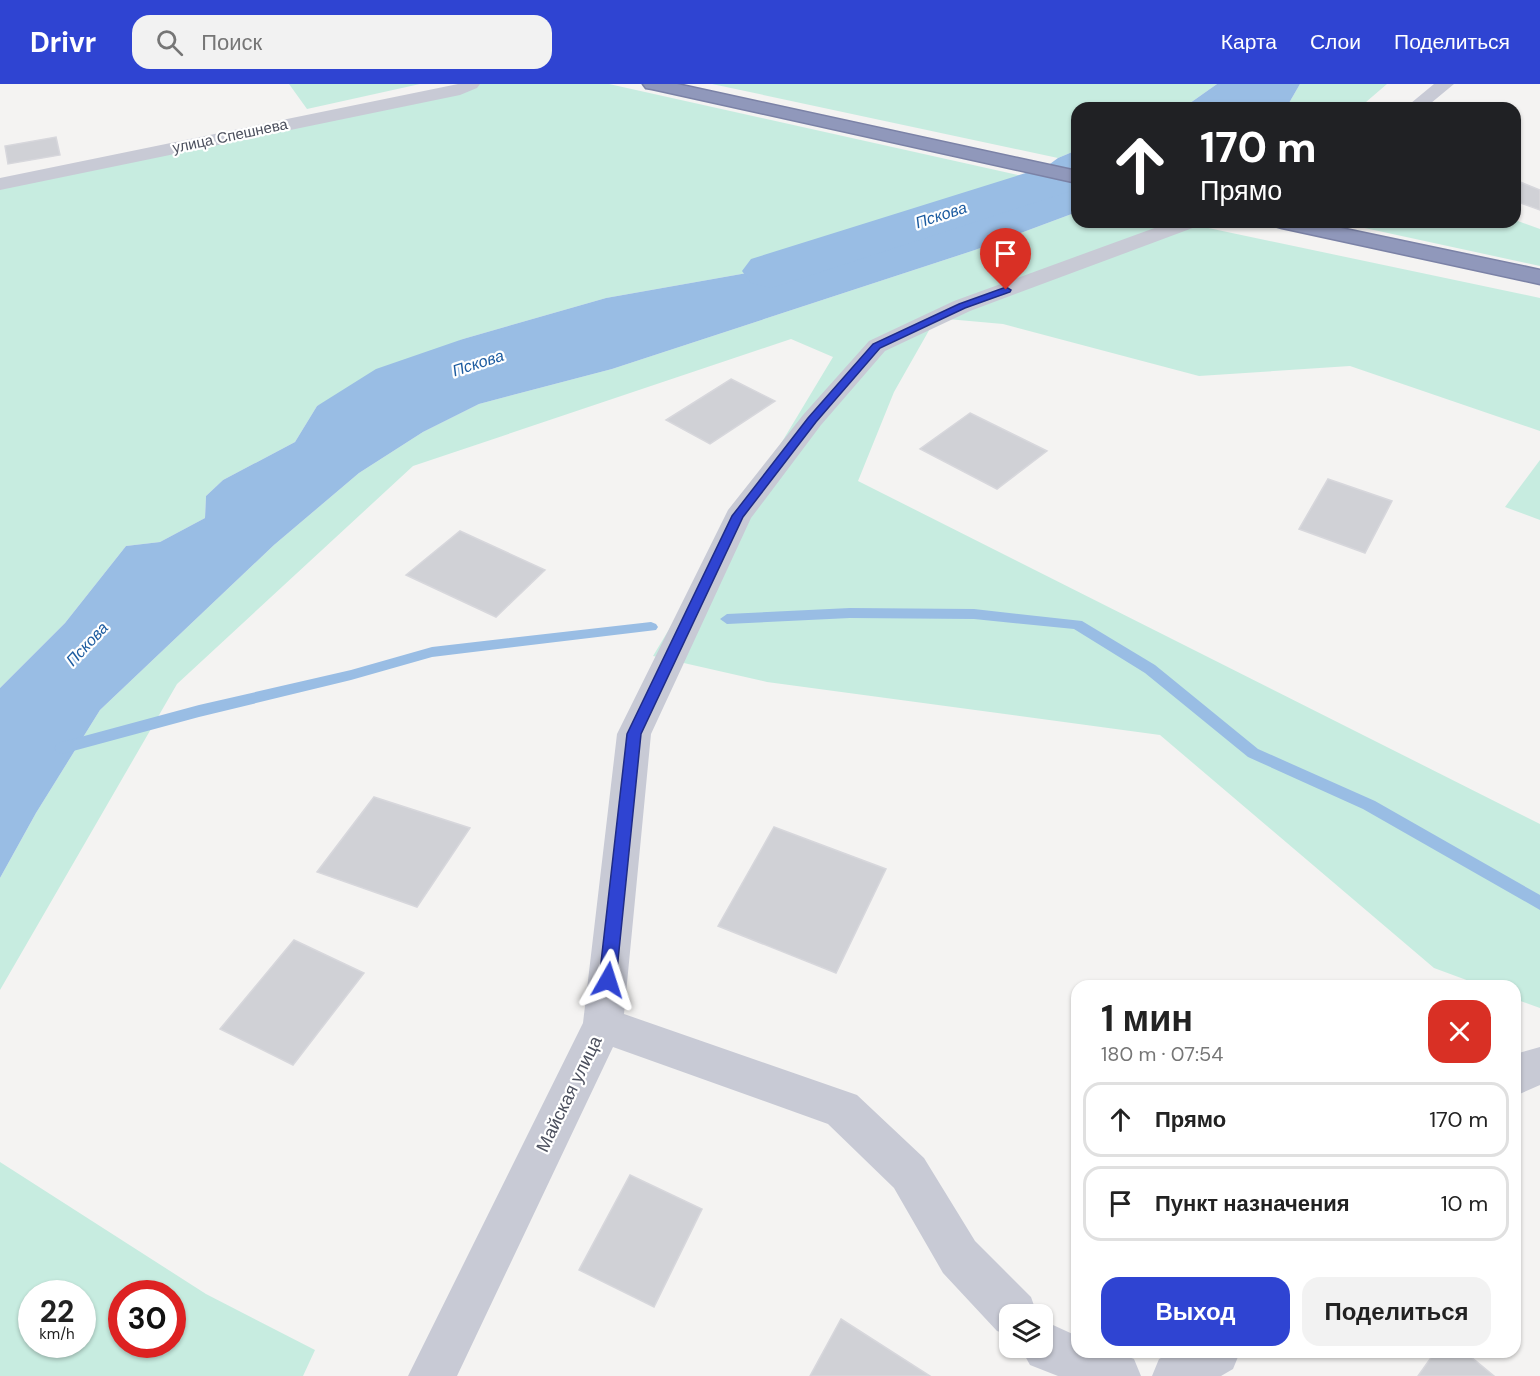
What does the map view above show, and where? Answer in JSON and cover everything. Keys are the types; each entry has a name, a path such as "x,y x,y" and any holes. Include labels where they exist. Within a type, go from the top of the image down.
{"highway":[{"path":"652,84 1071,176"},
{"path":"1308,228 1540,276"}],"street":[{"path":"1422,102 1445,84"},
{"name":"улица Спешнева","path":"0,184 465,87"},
{"name":"Майская улица","path":"432,1376 603,1025 634,734 738,516 812,420 877,346 962,306 1175,228"},
{"path":"603,1025 842,1109 909,1173 960,1257 1005,1304"},
{"path":"1521,1073 1528,1068 1540,1066"},
{"path":"1053,1350 1071,1358"},
{"path":"1072,1358 1117,1376"},
{"path":"1176,1376 1206,1358"}],"green space":[{"path":"289,84 420,84 307,109"},
{"path":"462,84 609,84 1031,178 892,233 747,273 606,298 463,339 317,406 295,442 223,480 206,496 205,518 160,542 126,546 65,623 0,688 0,182"},
{"path":"712,84 1217,84 1192,102 1071,102 1071,153 1058,158"},
{"path":"1300,84 1387,84 1366,102 1290,102"},
{"path":"1071,214 1071,228 1208,228 1540,298 1540,431 1350,366 1199,376 1003,324 936,318 894,392 858,481 1540,824 1540,1008 1521,1001 1521,980 1466,980 1434,968 1160,735 767,682 653,656 833,357 791,339 413,466 177,684 0,990 0,878 36,813 100,710 274,545 359,473 423,432 479,404 612,369 975,250"},
{"path":"1521,222 1540,229 1540,266 1365,228 1521,228"},
{"path":"1540,460 1540,520 1505,507"},
{"path":"0,1162 184,1280 108,1280 108,1358 186,1358 186,1281 206,1294 315,1350 303,1376 0,1376"}],"water":[{"path":"1217,84 1300,84 1290,102 1192,102"},
{"path":"1071,153 1071,214 975,250 612,369 479,404 423,432 359,473 274,545 100,710 36,813 0,878 0,688 65,623 126,546 160,542 205,518 206,496 223,480 295,442 317,406 376,369 463,339 606,298 747,273 892,233 1031,178 1058,158"}],"building":[{"path":"56,137 60,155 8,164 5,146"},
{"path":"1521,182 1540,190 1540,210 1521,203"},
{"path":"731,379 775,401 710,444 666,420"},
{"path":"970,413 1047,451 997,489 920,449"},
{"path":"1328,479 1392,501 1365,553 1299,529"},
{"path":"460,531 545,570 496,617 406,575"},
{"path":"374,797 470,828 417,907 317,872"},
{"path":"774,827 886,869 836,973 718,926"},
{"path":"294,940 364,973 293,1065 220,1029"},
{"path":"630,1175 702,1209 654,1307 579,1270"},
{"path":"841,1319 930,1376 810,1376"},
{"path":"1431,1358 1472,1358 1494,1376 1418,1376"}],"waterway":[{"name":"Пскова","path":"771,271 1071,174"},
{"path":"727,619 850,613 974,614 1077,624 1150,669 1253,753 1369,805 1540,903"},
{"path":"62,748 199,711 351,675 432,652 651,627"}],"route":[{"path":"608,980 634,734 738,516 812,420 877,346 962,306 1006,290"}]}
